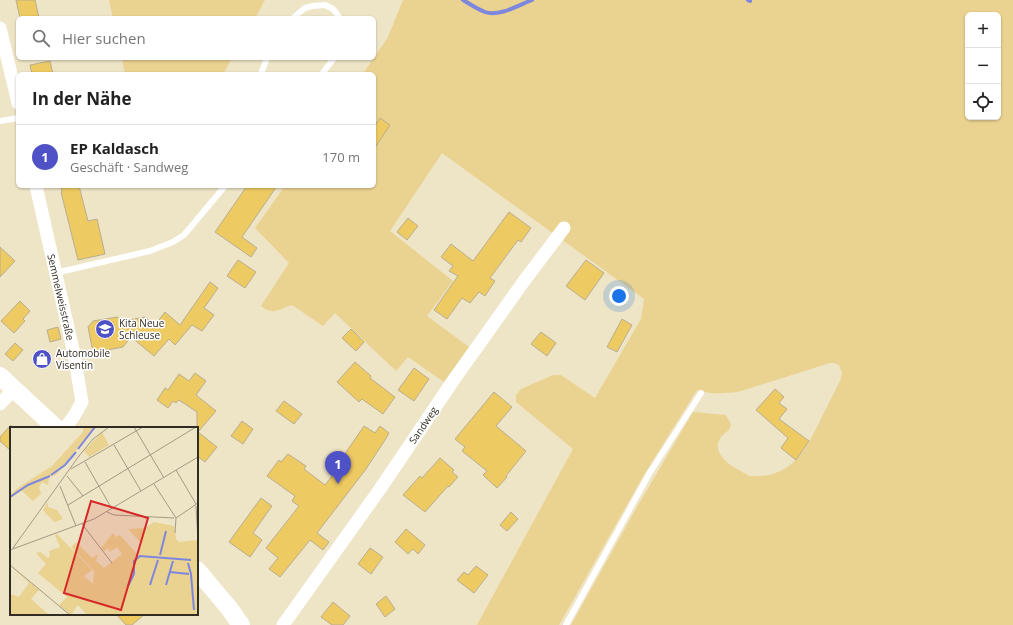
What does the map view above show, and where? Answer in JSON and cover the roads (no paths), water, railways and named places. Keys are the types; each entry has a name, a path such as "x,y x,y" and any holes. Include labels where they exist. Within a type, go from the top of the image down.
{"main road":[{"path":"0,376 55,427"},
{"path":"198,571 229,608 241,625"}],"street":[{"path":"0,28 16,95"},
{"name":"Semmelweisstraße","path":"36,188 74,354 82,402 66,427"},
{"name":"Sandweg","path":"283,625 380,489 455,378 524,281 564,228"},
{"path":"0,404 14,389"}],"lane":[{"path":"295,16 305,8 313,6 325,6 333,9 338,16"},
{"path":"262,72 266,60"},
{"path":"324,72 332,60"},
{"path":"0,121 16,118"},
{"path":"55,273 150,251 173,242 184,235 223,188"},
{"path":"566,625 649,474 701,393"}],"waterway":[{"path":"463,0 485,12 491,13 503,12 532,0"}],"place":[{"name":"Kita Neue Schleuse","path":"105,329"},
{"name":"Automobile Visentin","path":"42,359"},
{"name":"EP Kaldasch","path":"338,484"}]}
